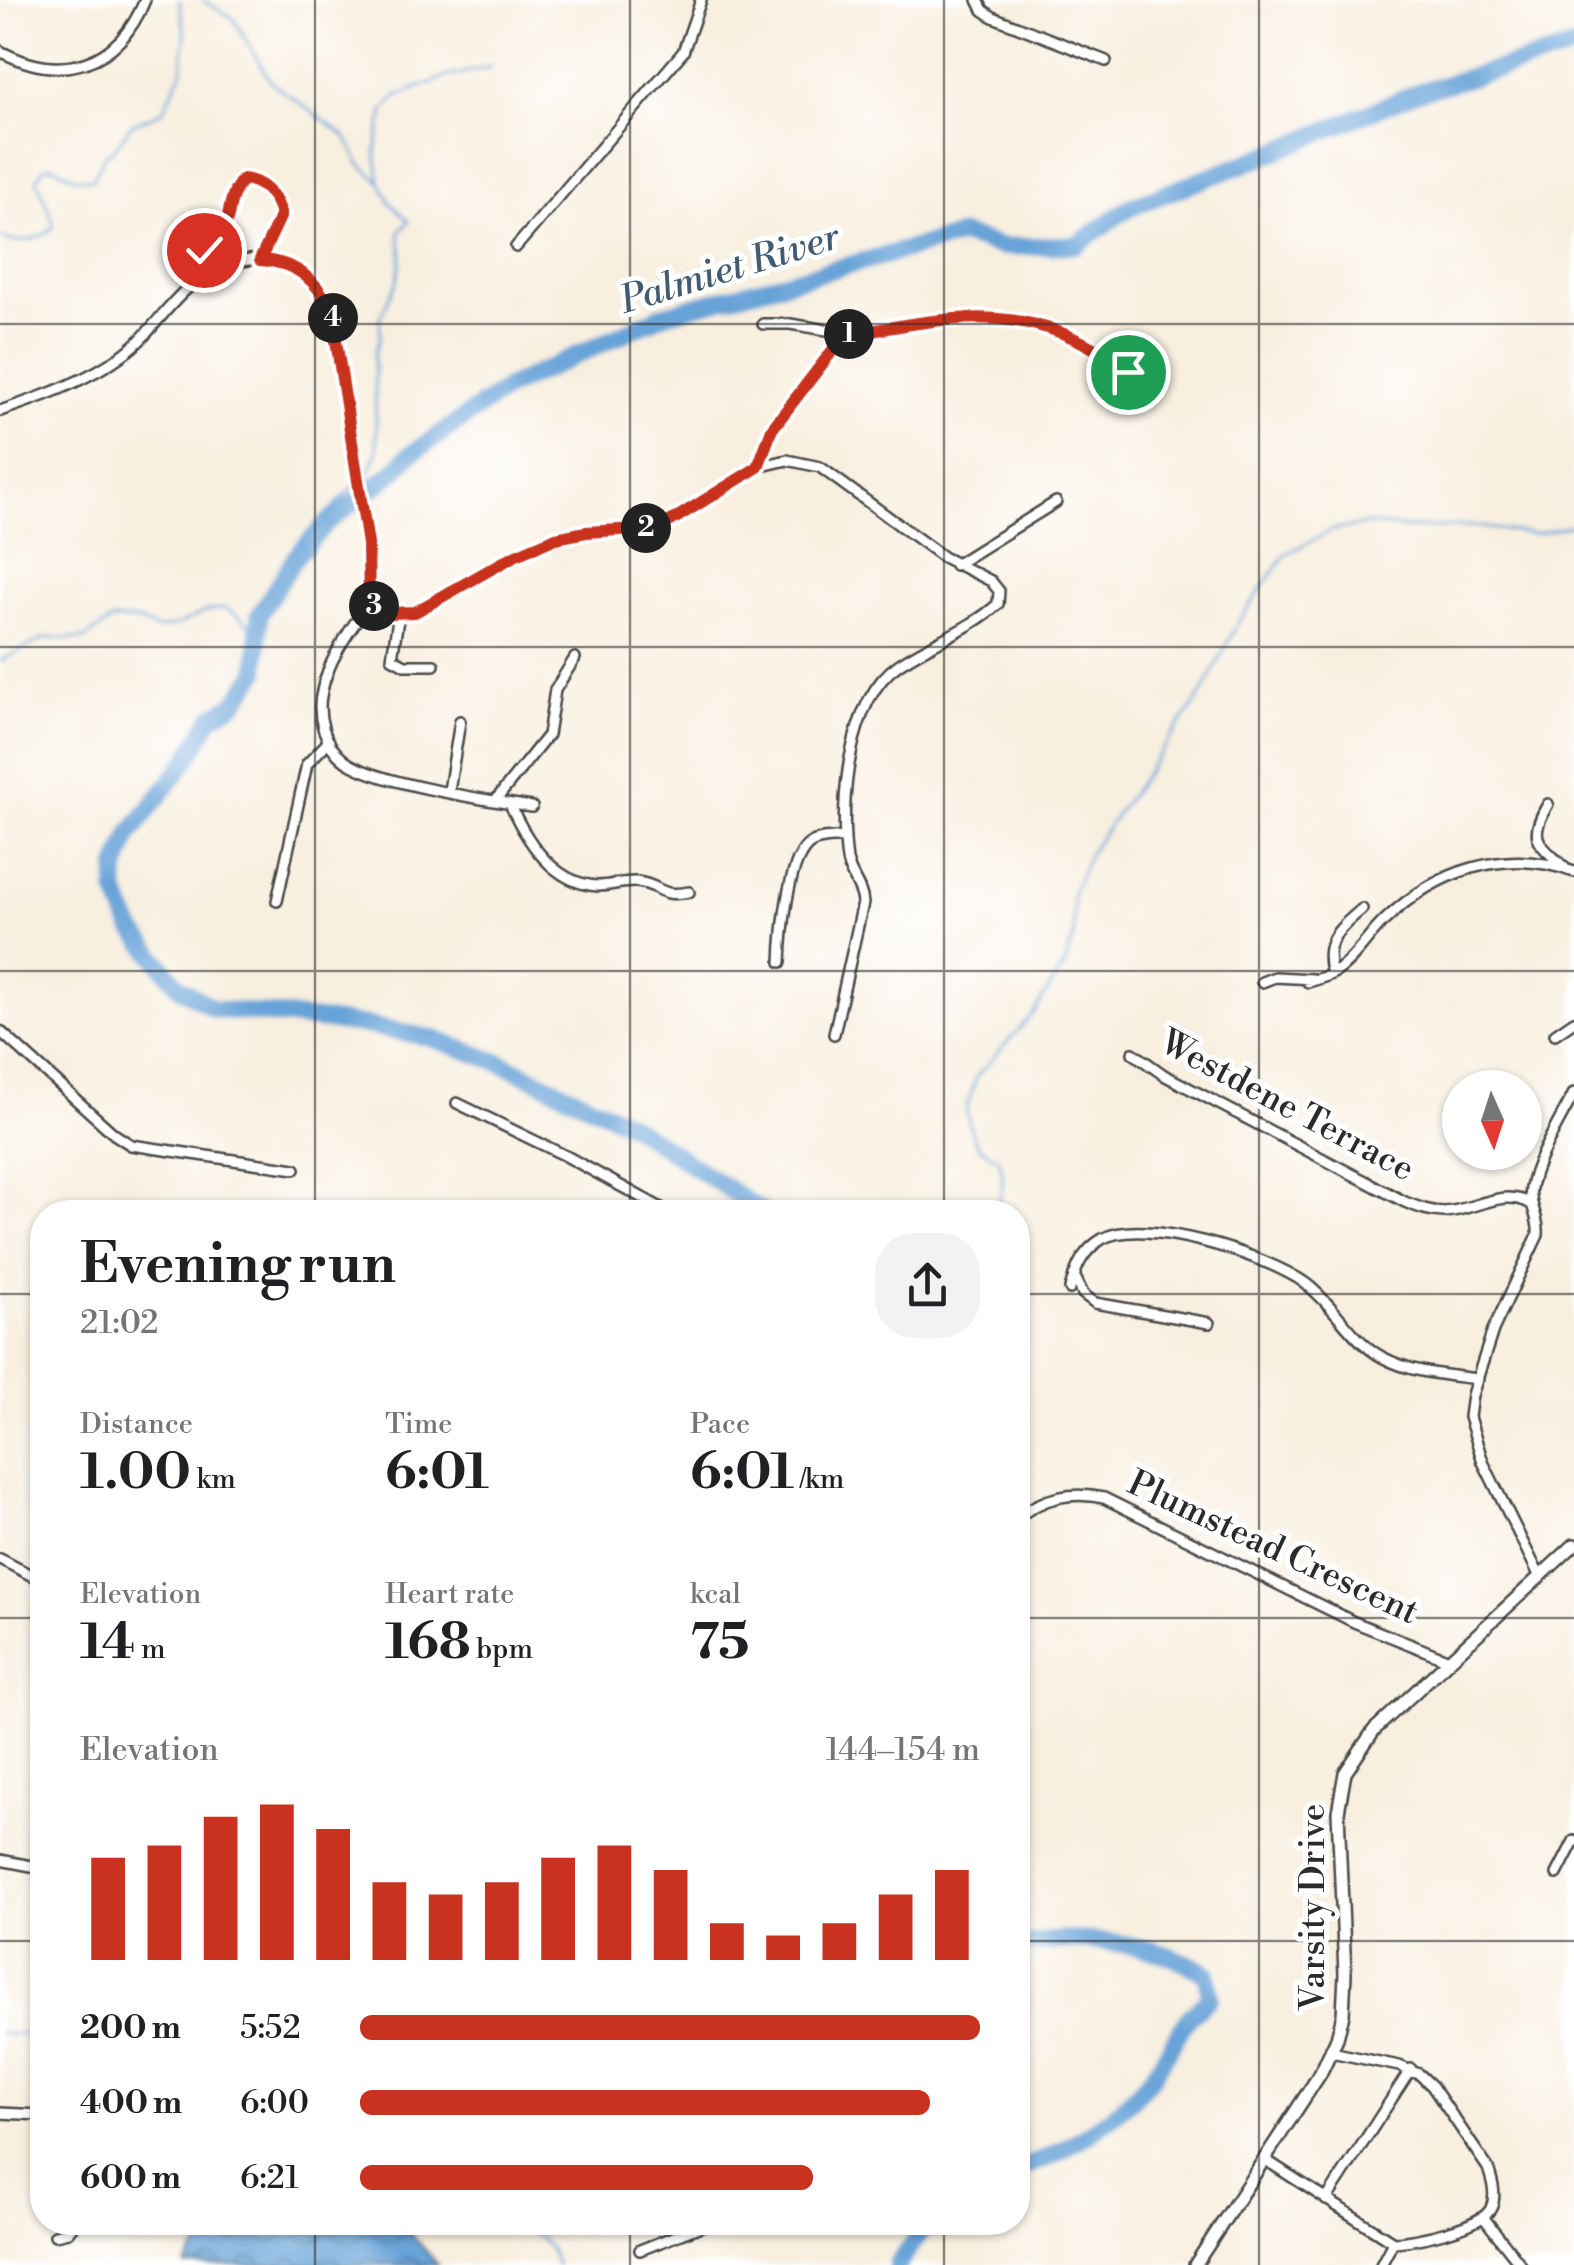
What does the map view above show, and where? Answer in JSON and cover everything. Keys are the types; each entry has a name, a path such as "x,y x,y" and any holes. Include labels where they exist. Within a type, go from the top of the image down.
{"street":[{"path":"0,51 38,67 82,64 101,56 124,38 145,0"},
{"path":"516,247 683,52 701,0"},
{"path":"978,0 993,17 1106,61"},
{"path":"204,250 226,229 233,193 240,182 248,179 268,190 280,210 280,221 260,260"},
{"path":"0,412 106,366 129,351 172,303 200,279 239,262 286,264 314,280 331,309 368,544 369,602 349,632 322,689 322,725 329,741 347,762 364,770 495,802 532,807"},
{"path":"763,324 801,325 856,334 962,317 1041,325 1088,343 1128,372 1146,391"},
{"path":"758,467 772,429 846,333"},
{"path":"369,602 376,608 399,613 426,608 516,555 556,538 663,525 758,467 787,460 820,467 955,564 991,582 999,591 1000,600 980,617 900,664 871,692 863,710 851,765 845,837 849,870 862,892 863,903 834,1034"},
{"path":"955,564 1056,502"},
{"path":"399,613 392,658 405,664 434,665"},
{"path":"495,802 548,735 555,690 574,658"},
{"path":"450,791 460,721"},
{"path":"277,900 307,764 329,741"},
{"path":"510,804 520,827 537,850 557,870 575,880 598,886 642,883 666,895 689,892"},
{"path":"1548,804 1538,821 1536,837 1544,850 1571,871"},
{"path":"781,962 785,907 805,848 819,840 845,837"},
{"path":"1262,982 1275,977 1312,981 1332,974 1412,896 1478,865 1509,860 1571,871"},
{"path":"1332,974 1329,956 1336,932 1362,910"},
{"path":"1556,1034 1574,1021"},
{"path":"0,1031 114,1134 132,1144 295,1169"},
{"name":"Westdene Terrace","path":"1133,1054 1164,1075 1405,1202 1448,1212 1505,1197 1531,1204"},
{"path":"1539,1575 1482,1462 1473,1435 1470,1406 1505,1299 1538,1234 1538,1218 1531,1204 1534,1178 1574,1093"},
{"path":"457,1103 646,1200"},
{"path":"1070,1289 1080,1260 1095,1244 1123,1232 1156,1233 1268,1262 1306,1284 1380,1356 1430,1373 1478,1379"},
{"path":"1074,1275 1083,1294 1095,1302 1209,1323"},
{"name":"Plumstead Crescent","path":"1030,1508 1061,1496 1104,1498 1354,1622 1449,1660"},
{"name":"Varsity Drive","path":"1195,2265 1331,2052 1344,2006 1338,1824 1342,1781 1352,1761 1374,1730 1574,1545"},
{"path":"0,1559 30,1575"},
{"path":"1557,1874 1574,1841"},
{"path":"0,1860 30,1866"},
{"path":"1264,2159 1393,2242 1407,2242 1484,2218 1491,2208 1493,2182 1488,2168 1432,2086 1411,2070 1331,2052"},
{"path":"1326,2200 1411,2070"},
{"path":"0,2114 30,2115"},
{"path":"1484,2218 1521,2265"},
{"path":"640,2250 678,2235"},
{"path":"1380,2265 1393,2242"}],"water":[{"path":"206,2235 412,2235 438,2265 185,2265"}],"waterway":[{"path":"0,237 28,240 53,228 37,179 44,168 52,166 77,178 93,179 105,154 113,151 131,125 163,111 182,71 185,33 179,0"},
{"path":"203,0 234,19 271,82 346,137 360,164 378,180"},
{"name":"Palmiet River","path":"745,1200 628,1123 501,1063 431,1038 363,1025 214,1009 179,987 131,927 116,891 117,869 130,834 188,759 212,717 235,703 257,672 259,615 296,556 328,522 395,471 408,456 509,387 665,314 962,235 1002,247 1076,245 1130,207 1418,92 1574,48"},
{"path":"360,481 377,454 374,355 380,337 380,317 397,282 402,254 399,233 409,221 391,204 380,182 376,152 384,110 397,96 446,77 490,67"},
{"path":"331,520 334,506 354,486"},
{"path":"1000,1200 999,1159 978,1146 966,1110 976,1077 1033,1014 1065,964 1074,935 1073,892 1090,852 1203,692 1238,622 1286,554 1333,530 1369,524 1408,528 1473,526 1534,534 1574,525"},
{"path":"0,661 45,638 84,639 112,620 135,620 157,629 225,608 244,620 259,638"},
{"name":"Palmiet River","path":"1030,1943 1090,1941 1140,1947 1207,1974 1210,1998 1188,2019 1152,2077 1134,2097 1087,2135 1030,2165"},
{"path":"0,2032 9,2035 30,2032"},
{"path":"536,2235 557,2265"},
{"name":"Palmiet River","path":"897,2265 919,2235"}],"route":[{"path":"204,250 230,222 233,193 243,179 268,190 281,215 260,260 286,264 314,280 331,309 358,462 370,564 369,602 392,613 426,608 516,555 556,538 653,528 707,500 758,467 772,429 846,333 946,318 1020,322 1072,334 1128,372"}]}
